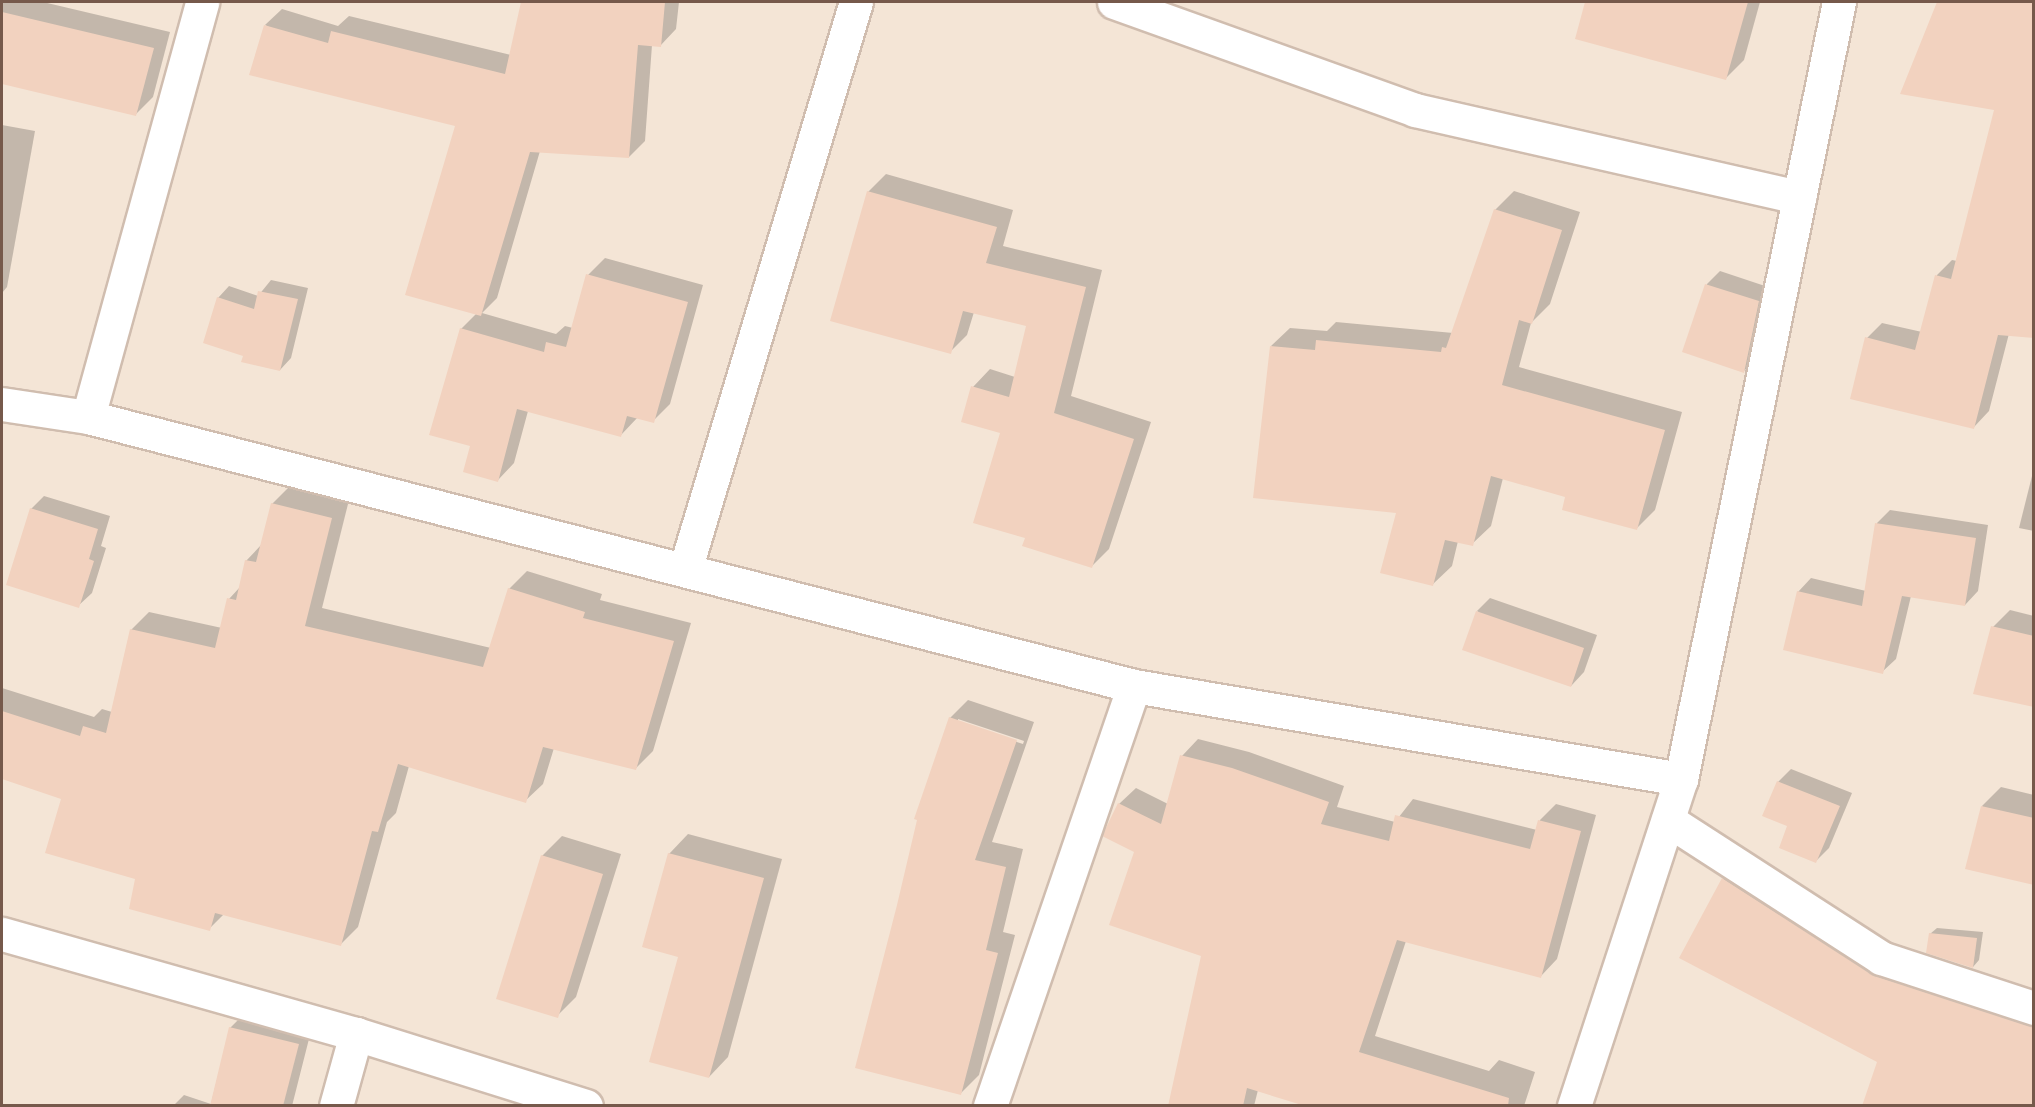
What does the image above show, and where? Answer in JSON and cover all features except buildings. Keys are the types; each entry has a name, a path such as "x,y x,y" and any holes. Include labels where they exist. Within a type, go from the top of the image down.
{"street":[{"path":"88,417 202,2"},
{"path":"685,570 855,2"},
{"path":"1114,2 1415,110 1800,197"},
{"path":"1574,1106 1681,779 1839,2"},
{"path":"2,404 88,417 1134,686 1681,779"},
{"path":"990,1106 1134,686"},
{"path":"1668,820 1881,957 2034,1008"},
{"path":"2,934 356,1034 586,1106"},
{"path":"336,1106 356,1034"}],"shaded area":[{"path":"2,2 2033,2 2033,1105 2,1105"}]}
